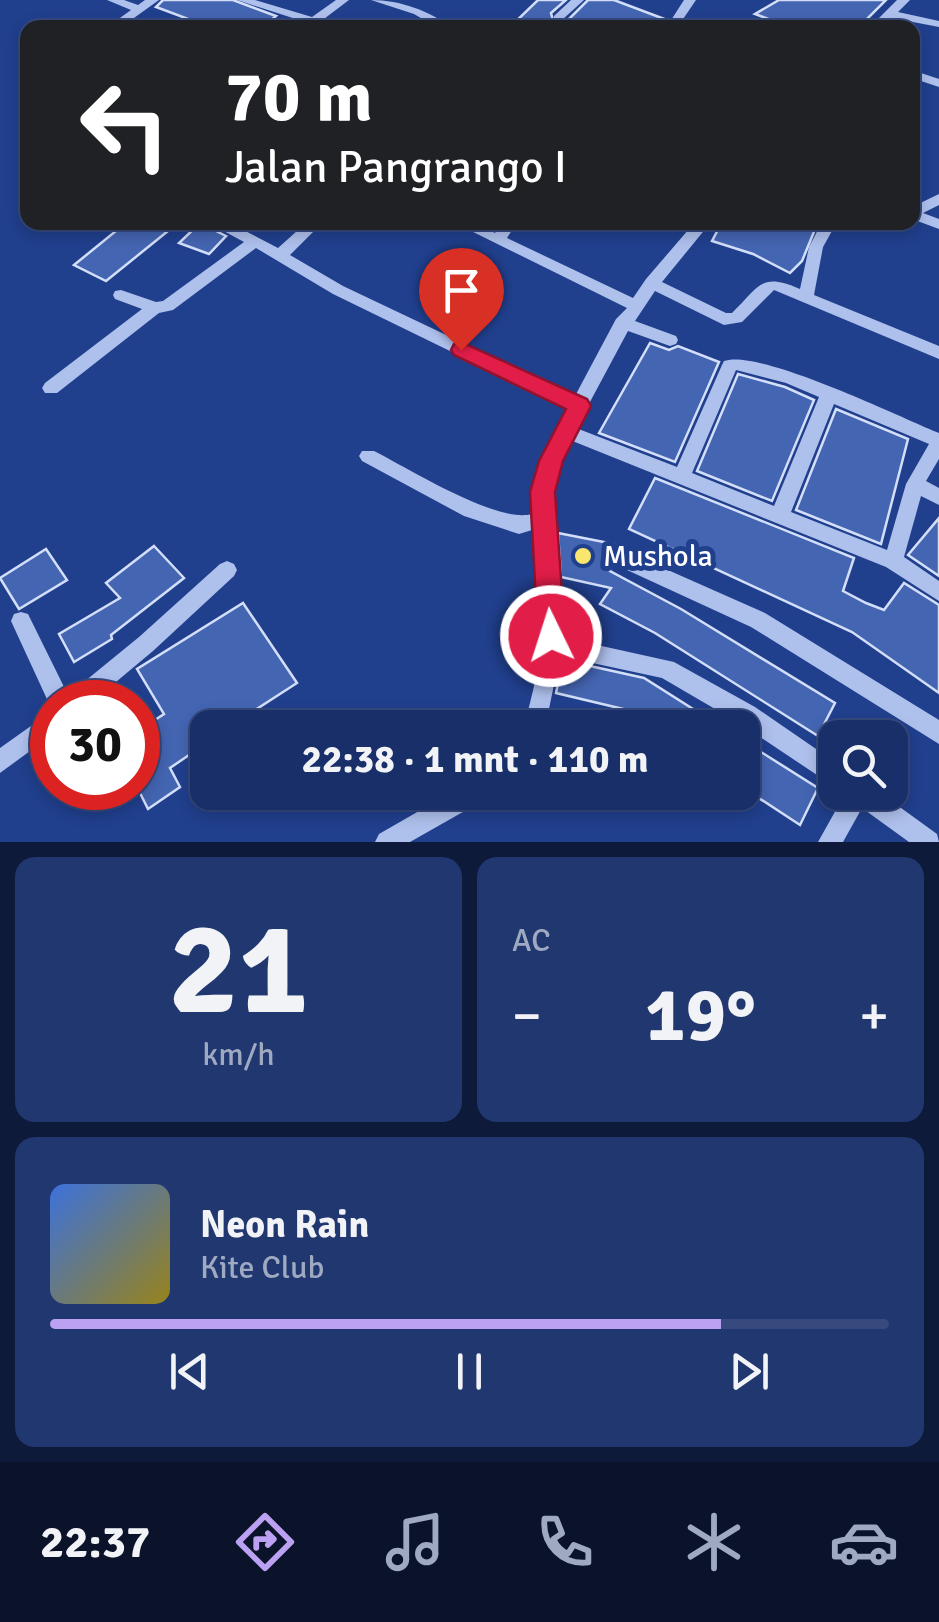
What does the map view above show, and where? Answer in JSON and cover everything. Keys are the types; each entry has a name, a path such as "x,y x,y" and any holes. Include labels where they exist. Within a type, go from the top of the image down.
{"street":[{"path":"113,0 139,9"},
{"path":"123,20 153,0"},
{"path":"243,0 298,20"},
{"path":"315,20 343,0"},
{"path":"377,0 433,20"},
{"path":"558,18 578,0"},
{"path":"884,20 904,0"},
{"path":"892,14 939,24"},
{"path":"231,230 338,290 580,406"},
{"path":"279,256 307,230"},
{"path":"478,230 634,305"},
{"path":"499,239 505,230"},
{"path":"539,710 551,636 542,492 565,431 622,323 651,282 697,230"},
{"path":"806,296 816,247 826,230"},
{"path":"50,388 155,308 167,306 255,241"},
{"path":"651,282 724,318 736,318 770,286 806,296 939,354"},
{"path":"121,295 155,308"},
{"path":"622,323 670,340"},
{"path":"682,476 730,366 758,369 829,394 939,442 915,484 893,561"},
{"path":"780,515 829,394"},
{"path":"565,431 893,561 939,592"},
{"path":"368,456 471,510 519,526 542,519"},
{"path":"915,484 939,497"},
{"path":"634,564 758,620 939,733"},
{"path":"103,680 226,570"},
{"path":"22,621 50,680"},
{"path":"562,647 666,669 747,715 818,764"},
{"path":"0,762 30,739"},
{"path":"387,842 444,810"},
{"path":"830,842 849,810"},
{"path":"884,810 929,842"}],"building":[{"path":"163,0 233,0 276,16 271,20 191,20 156,7"},
{"path":"538,0 566,0 551,13 553,20 517,20"},
{"path":"588,0 614,0 667,20 568,20"},
{"path":"779,0 886,0 866,20 771,20 755,14"},
{"path":"117,230 168,231 106,281 74,265"},
{"path":"193,230 214,230 226,236 209,254 179,243"},
{"path":"718,230 815,230 802,261 790,273 753,254 712,241"},
{"path":"650,343 669,350 678,346 719,362 675,462 599,433"},
{"path":"738,374 814,400 772,501 697,471"},
{"path":"836,409 908,439 881,544 796,510"},
{"path":"655,478 854,558 843,591 866,603 884,610 904,583 939,605 939,693 852,632 629,529"},
{"path":"939,518 939,576 908,555"},
{"path":"558,533 614,544 610,571 681,609 835,703 826,720 818,720 818,736 655,633 600,604 611,588 561,577"},
{"path":"154,546 184,578 111,635 112,639 74,662 59,634 120,598 106,583"},
{"path":"46,549 67,580 19,609 0,578"},
{"path":"243,603 297,683 255,710 190,710 190,754 170,768 180,787 160,801 160,717 164,714 160,707 160,680 144,680 137,669"},
{"path":"563,660 644,678 695,710 624,710 556,693"},
{"path":"760,751 818,788 800,825 760,799"}],"place":[{"name":"Mushola","path":"583,556"}],"route":[{"path":"461,350 580,406 551,461 542,492 551,636"}]}
